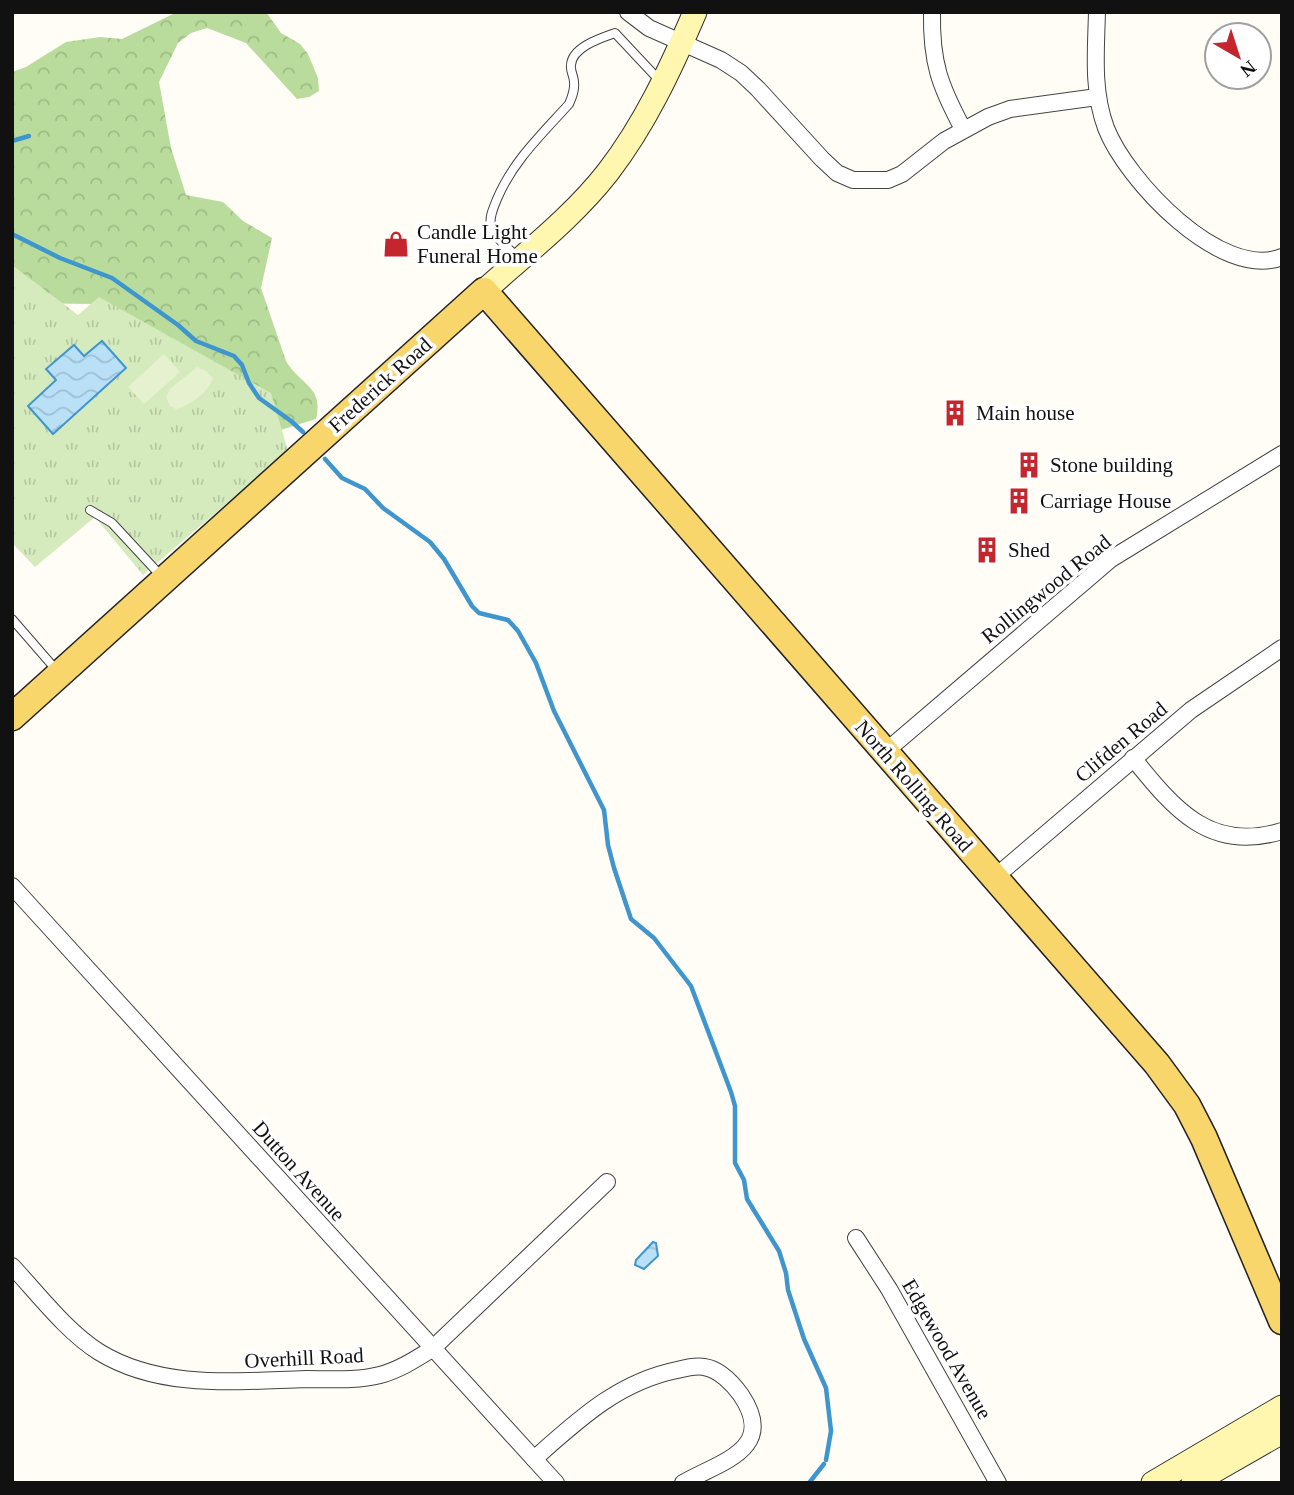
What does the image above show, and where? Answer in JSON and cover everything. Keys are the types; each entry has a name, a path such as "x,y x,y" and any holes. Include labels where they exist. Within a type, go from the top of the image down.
{"main road":[{"name":"Frederick Road","path":"12,717 556,228 607,173 644,117 695,12"},
{"name":"North Rolling Road","path":"484,291 1143,1046 1187,1105 1204,1138 1282,1321"},
{"path":"1153,1483 1282,1407"},
{"path":"1193,1483 1282,1432"}],"street":[{"path":"628,12 649,27 682,41 741,73 836,173 853,180 888,180 902,174 963,129 1010,109 1097,97"},
{"path":"932,12 933,54 937,77 963,129"},
{"path":"1097,12 1097,97 1105,127 1116,150 1152,198 1216,248 1228,254 1255,262 1282,257"},
{"name":"Rollingwood Road","path":"885,752 1111,559 1282,454"},
{"name":"Clifden Road","path":"994,878 1191,710 1282,648"},
{"path":"1133,758 1164,797 1184,816 1203,828 1228,836 1249,837 1282,831"},
{"name":"Dutton Avenue","path":"12,886 556,1483"},
{"name":"Overhill Road","path":"12,1266 72,1329 97,1351 121,1363 167,1377 234,1383 380,1375 409,1363 432,1349 607,1182"},
{"name":"Edgewood Avenue","path":"856,1238 889,1289 998,1483"},
{"path":"534,1459 609,1397 665,1372 704,1367 718,1373 736,1389 749,1411 753,1427 750,1442 742,1452 683,1483"}],"lane":[{"path":"519,259 493,231 490,221 506,179 520,158 569,104 574,82 570,69 571,60 594,41 615,33 662,83"},
{"path":"90,510 112,523 164,579"},
{"path":"12,619 60,674"}],"green space":[{"path":"177,12 266,12 281,33 300,44 308,54 318,78 319,91 309,97 297,99 246,43 207,28 191,33 178,43 159,82 171,148 186,195 223,202 243,221 272,238 261,288 286,361 314,392 318,408 316,419 271,433 95,304 12,303 12,72 26,67 66,42 100,37 122,39"},
{"path":"12,265 78,315 99,297 271,393 288,451 143,575 95,517 35,567 12,543"},
{"path":"164,354 180,372 144,404 128,387"},
{"path":"197,367 213,378 211,383 198,398 187,405 176,409 170,406 166,397 170,389"}],"water":[{"path":"102,341 126,368 53,434 28,406 56,380 46,369 74,345 84,356"},
{"path":"653,1242 656,1243 658,1256 644,1269 635,1265 636,1260"}],"waterway":[{"path":"12,141 29,136"},
{"path":"12,234 60,258 112,278 196,341 234,356 242,365 259,398 303,432"},
{"path":"325,459 342,478 365,489 383,508 430,542 444,559 472,606 479,613 508,620 518,631 536,663 554,711 604,810 608,845 631,919 654,938 691,986 731,1092 735,1106 735,1163 744,1180 747,1199 779,1251 804,1339 826,1388 831,1431 826,1460"},
{"path":"809,1483 824,1464"}],"place":[{"name":"Candle Light Funeral Home","path":"396,244"},
{"name":"Main house","path":"955,413"},
{"name":"Stone building","path":"1029,465"},
{"name":"Carriage House","path":"1019,501"},
{"name":"Shed","path":"987,550"}]}
